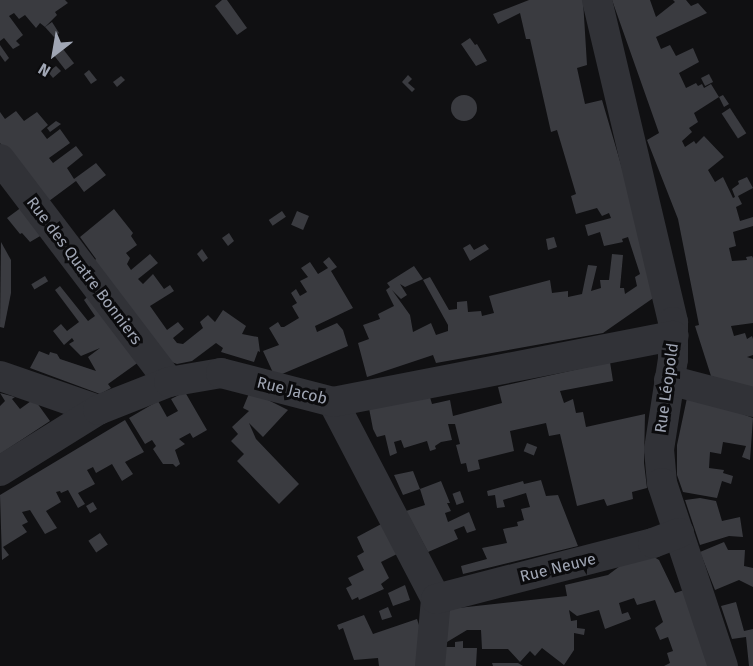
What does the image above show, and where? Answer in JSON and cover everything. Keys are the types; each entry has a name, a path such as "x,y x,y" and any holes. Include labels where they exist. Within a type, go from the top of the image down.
{"street":[{"name":"Rue Léopold","path":"597,0 669,297 674,336 658,455 664,490 723,666"},
{"name":"Rue des Quatre Bonniers","path":"0,159 169,382"},
{"name":"Rue Jacob","path":"0,471 98,410 169,382 221,373 333,402 674,336"},
{"path":"0,376 98,410"},
{"path":"669,380 753,402"},
{"path":"333,402 436,599 430,666"},
{"name":"Rue Neuve","path":"436,599 653,543 679,533"}],"building":[{"path":"0,0 65,0 68,3 55,12 57,15 45,27 40,23 36,28 25,15 19,19 14,13 9,16 23,35 16,41 20,45 13,49 4,38 0,41"},
{"path":"222,0 227,0 247,28 237,35 215,6"},
{"path":"529,0 583,0 587,65 577,68 585,104 602,100 659,294 603,333 436,363 433,355 367,377 358,343 369,339 363,325 380,319 378,314 394,306 386,290 390,287 387,283 414,266 423,279 405,287 400,284 407,295 401,299 392,290 410,315 413,332 431,323 436,335 448,331 448,325 423,280 430,277 449,310 457,309 457,302 467,301 468,312 481,311 482,316 494,313 489,296 550,280 552,293 568,291 568,297 582,294 588,265 597,266 591,291 601,288 600,280 609,280 612,254 623,255 620,288 624,288 625,294 637,286 635,277 640,274 628,237 622,239 623,242 604,246 600,232 588,236 585,225 611,218 609,213 602,216 597,208 576,214 571,196 576,194 557,130 551,132 530,39 526,39 520,13 498,24 493,14"},
{"path":"612,0 650,0 656,17 675,2 673,0 686,0 691,6 698,3 707,13 656,37 661,49 670,45 676,56 693,48 699,62 679,73 686,88 696,83 698,86 702,84 704,88 711,84 719,97 694,113 698,122 689,128 692,132 682,141 685,147 694,141 696,144 704,136 724,157 708,170 715,182 723,177 733,198 735,197 732,189 739,184 738,181 747,177 753,188 738,196 742,204 736,207 740,221 753,217 753,226 733,232 736,246 729,248 732,261 747,260 746,257 752,256 753,258 753,323 731,326 734,336 745,333 747,339 752,336 753,355 747,357 753,359 753,389 711,376 695,326 699,325 678,219 647,140 659,133"},
{"path":"52,22 59,33 54,37 45,27"},
{"path":"470,38 475,45 477,44 487,61 476,66 461,44"},
{"path":"0,45 9,58 5,62 0,55"},
{"path":"63,49 74,63 65,70 54,56"},
{"path":"56,66 61,71 53,78 48,72"},
{"path":"89,70 97,80 91,84 84,74"},
{"path":"709,74 713,82 705,86 701,78"},
{"path":"408,75 412,79 408,83 415,89 412,92 402,82"},
{"path":"121,76 125,80 117,87 113,82"},
{"path":"464,95 473,99 477,108 473,117 464,121 455,117 451,108 455,99"},
{"path":"723,95 729,104 724,107 719,97"},
{"path":"730,108 746,133 738,139 722,113"},
{"path":"16,111 24,121 37,112 48,125 41,131 47,139 60,129 70,143 49,158 53,163 76,146 83,155 67,168 74,179 96,163 106,175 84,192 76,181 45,204 0,143 0,112 5,119"},
{"path":"56,121 61,124 50,132 47,128"},
{"path":"26,204 47,232 30,242 7,218"},
{"path":"114,209 133,233 131,236 137,245 126,253 130,258 127,264 131,270 150,254 158,263 138,279 143,284 153,274 164,289 170,285 174,291 150,306 167,330 178,322 184,329 173,338 177,343 183,344 203,328 200,322 208,315 215,322 223,310 246,326 242,334 258,337 260,352 258,351 254,362 221,352 223,348 216,343 192,361 177,364 163,359 91,264 96,259 80,237"},
{"path":"282,211 286,217 273,226 269,220"},
{"path":"297,211 309,216 303,230 291,225"},
{"path":"229,233 234,241 228,246 222,238"},
{"path":"554,237 557,247 548,250 546,239"},
{"path":"1,242 11,260 11,293 4,328 0,327"},
{"path":"470,244 474,250 485,244 489,249 470,261 463,248"},
{"path":"202,249 208,258 203,262 197,254"},
{"path":"329,257 337,267 331,271 353,308 315,326 317,332 337,323 343,330 348,346 275,377 263,351 279,345 269,328 278,322 281,327 284,327 299,318 292,306 297,303 291,293 296,289 300,296 307,292 300,281 308,277 301,268 310,262 318,274 328,268 323,262"},
{"path":"45,276 48,281 34,289 31,284"},
{"path":"60,286 88,321 95,316 84,300 93,292 143,359 108,384 111,388 100,394 30,368 39,351 49,355 50,352 57,354 60,359 96,371 88,357 100,348 81,356 69,344 74,341 72,338 64,345 53,331 61,324 67,331 79,322 55,290"},
{"path":"610,362 613,381 560,391 564,403 573,399 576,413 583,412 586,427 645,414 644,463 647,488 632,492 633,499 607,506 604,499 577,506 560,434 549,436 546,423 510,431 514,451 478,460 480,469 468,472 466,463 461,464 456,445 460,444 455,424 448,424 452,440 441,442 435,446 436,449 430,451 427,441 404,448 401,440 394,442 397,453 390,456 385,435 377,437 373,429 368,403 427,387 432,404 450,400 453,416 502,403 498,387"},
{"path":"250,391 288,410 263,437 249,423 256,439 299,484 279,504 237,461 244,454 231,441 238,434 232,427 249,411 243,408"},
{"path":"185,392 207,430 193,438 190,433 179,439 185,444 175,450 180,464 176,467 173,464 163,464 153,449 156,446 152,440 145,444 129,418 158,401 167,417 178,411 171,399"},
{"path":"0,393 15,397 12,399 20,409 31,401 37,403 50,421 0,454 0,406 5,401"},
{"path":"687,398 716,404 753,418 750,460 742,457 746,446 723,442 721,454 710,452 709,468 724,470 723,473 733,476 731,484 722,481 717,498 683,492 677,475 677,445"},
{"path":"125,420 144,452 125,462 133,474 122,481 112,464 96,473 93,467 87,470 95,484 78,493 85,504 78,508 68,490 61,493 56,492 61,502 46,511 57,528 45,534 30,510 22,512 28,522 22,525 27,532 3,547 9,555 2,560 0,495"},
{"path":"527,443 537,447 534,455 524,451"},
{"path":"413,471 420,489 403,495 394,475"},
{"path":"541,480 546,496 558,495 578,546 463,574 461,566 487,559 482,548 507,543 503,529 518,526 517,522 524,520 521,509 530,507 526,493 503,500 505,507 497,508 495,495 488,496 487,491 523,481 524,484"},
{"path":"441,481 450,503 447,503 451,511 445,513 448,522 469,512 476,530 467,533 464,526 454,530 458,539 428,552 406,511 425,505 420,489"},
{"path":"460,491 464,502 457,505 452,494"},
{"path":"700,498 716,501 722,521 740,517 743,537 729,536 700,545 685,500"},
{"path":"93,502 97,509 90,513 86,506"},
{"path":"385,522 401,552 381,562 389,578 381,584 384,589 359,600 358,597 352,600 346,588 352,585 348,578 364,570 357,556 364,552 357,537"},
{"path":"100,533 108,545 96,552 88,541"},
{"path":"724,542 728,550 745,550 744,566 753,568 753,587 739,580 715,590 700,552"},
{"path":"654,557 659,560 675,593 687,589 713,666 664,666 670,663 667,653 673,651 668,637 660,640 655,628 663,622 655,600 637,605 634,598 619,603 622,614 628,612 631,619 605,629 599,610 577,616 569,610 571,621 577,620 577,628 585,629 584,635 574,633 574,650 564,665 542,648 535,656 530,651 520,662 508,649 482,649 481,630 467,630 442,645 449,609 567,596 565,585 608,575 620,566"},
{"path":"405,585 410,600 393,606 388,593"},
{"path":"736,602 744,631 753,629 753,666 749,666 746,637 732,639 721,606"},
{"path":"388,607 392,617 382,620 379,611"},
{"path":"364,615 373,634 417,619 424,641 420,666 379,666 378,658 354,660 343,628 339,630 337,625"},
{"path":"463,641 463,648 477,648 476,666 440,666 441,647 455,647 455,642"},
{"path":"492,663 518,663 523,666 493,666"}]}
